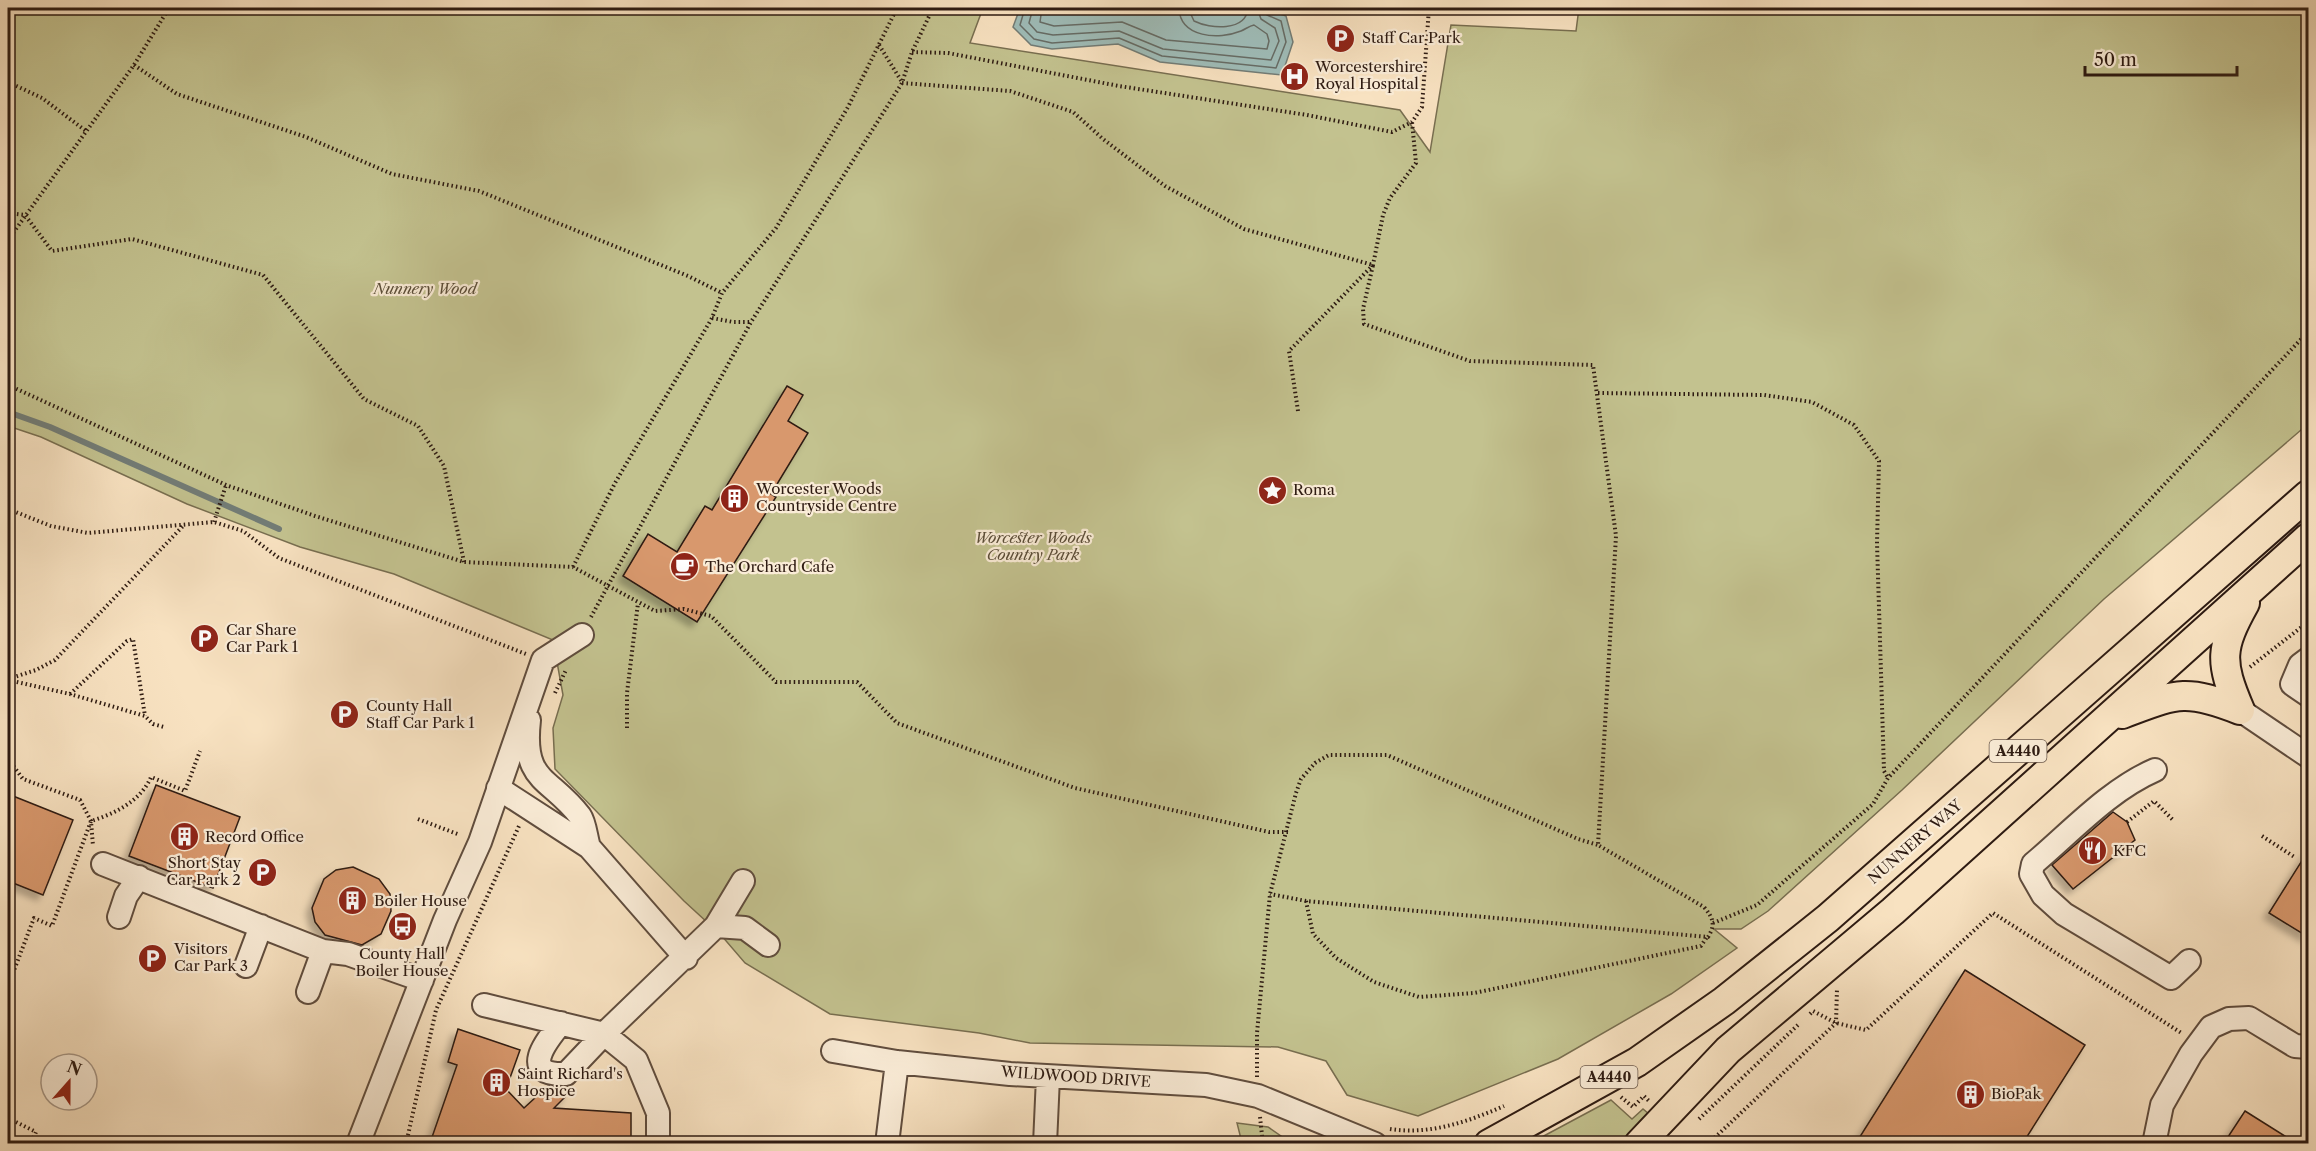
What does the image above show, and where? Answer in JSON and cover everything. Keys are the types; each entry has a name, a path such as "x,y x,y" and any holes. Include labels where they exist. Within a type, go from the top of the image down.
{"main road":[{"name":"NUNNERY WAY","path":"1488,1143 1610,1077 1705,1016 1828,918 2308,495"},
{"name":"A4440","path":"1639,1143 1728,1050 1837,958 2308,538"},
{"path":"2240,710 2228,675 2225,645 2229,632 2253,588"},
{"path":"2106,719 2177,695 2205,696 2240,710"}],"street":[{"path":"358,1143 445,920 480,842 543,660 582,634"},
{"path":"2308,659 2300,665 2292,684 2308,694"},
{"path":"532,688 526,746 540,779 581,817 589,847"},
{"path":"2240,710 2308,756"},
{"path":"2155,770 2137,778 2110,798 2033,864 2031,874 2043,895 2064,914 2171,978 2189,961"},
{"path":"498,788 541,813 589,847 686,958"},
{"path":"103,864 323,951 348,954 422,980"},
{"path":"119,917 126,896 139,877"},
{"path":"561,1023 541,1048 538,1058 541,1066 550,1073 566,1074 604,1034 716,927 743,881"},
{"path":"246,966 261,926"},
{"path":"716,927 745,928 768,945"},
{"path":"308,992 323,951"},
{"path":"484,1005 604,1034 636,1060 658,1113 658,1143"},
{"path":"2154,1143 2162,1105 2195,1049 2211,1028 2229,1019 2249,1018 2295,1046 2308,1047"},
{"name":"WILDWOOD DRIVE","path":"832,1051 897,1062 1048,1077 1206,1085 1261,1083 1314,1121 1331,1143"},
{"path":"888,1143 897,1062"},
{"path":"1045,1143 1048,1077"},
{"name":"WILDWOOD DRIVE","path":"1314,1121 1378,1134"}],"path":[{"path":"8,240 134,65 169,8"},
{"path":"573,567 615,483 712,318 722,293 776,228 848,107 897,8"},
{"path":"582,634 607,584 751,322 902,83 912,52 933,8"},
{"path":"912,52 948,53 1119,86 1307,115 1392,132 1412,122 1422,107 1429,8"},
{"path":"878,45 902,83"},
{"path":"134,65 177,94 306,137 392,174 479,191 688,276 722,293"},
{"path":"8,82 42,98 86,131"},
{"path":"902,83 1010,91 1073,112 1103,139 1166,186 1245,229 1373,265"},
{"path":"1412,122 1416,163 1390,198 1383,215 1363,309 1364,324 1470,361 1593,365 1616,536 1598,845"},
{"path":"8,213 25,215 52,251 132,239 263,275 364,399 418,426 444,466 464,562"},
{"path":"1298,411 1289,351 1373,265"},
{"path":"1713,923 1757,905 1874,804 1888,778 2305,335 2308,317"},
{"path":"712,318 733,322 751,322"},
{"path":"8,385 226,485 315,516 464,562 573,567 655,611 684,609 711,616 776,682 857,682 897,723 1075,788 1269,832 1288,832"},
{"path":"1598,393 1764,395 1812,402 1854,425 1879,461 1877,543 1880,681 1884,771 1888,778"},
{"path":"214,522 226,485"},
{"path":"8,508 51,526 88,533 214,522 243,531 279,558 543,660"},
{"path":"8,680 55,660 183,525"},
{"path":"627,728 627,693 638,603"},
{"path":"2228,675 2247,669 2308,622"},
{"path":"70,694 127,641 134,639 145,716"},
{"path":"8,680 70,694 145,716 153,724 164,727"},
{"path":"1261,1083 1257,1034 1270,894 1288,832 1296,793 1302,779 1315,763 1329,755 1387,755 1578,839 1598,845 1704,907 1713,918 1713,928 1701,946 1474,993 1419,997 1374,982 1336,958 1313,934 1306,901"},
{"path":"8,759 22,779 80,800 91,821 93,849 103,864"},
{"path":"2127,822 2154,801 2173,820"},
{"path":"406,1143 436,1010 528,807"},
{"path":"418,819 480,842"},
{"path":"2262,836 2296,858"},
{"path":"1270,894 1306,901 1707,937"},
{"path":"1693,1124 1813,1011 1836,1023 1866,1030 1993,913 2195,1049"},
{"path":"1708,1143 1836,1023 1837,958"},
{"path":"1248,1072 1261,1083"},
{"path":"1610,1077 1622,1099 1633,1107 1644,1096 1664,1115"},
{"path":"1378,1134 1391,1130 1428,1131 1476,1118 1508,1104"},
{"path":"8,1119 36,1132 31,1143"}],"green space":[{"name":"Worcester Woods Country Park","path":"8,8 983,8 970,43 1400,110 1430,152 1451,25 1576,31 1579,8 2308,8 2308,424 2104,599 1902,790 1768,911 1741,929 1714,929 1737,948 1671,994 1558,1059 1418,1116 1347,1095 1326,1061 1278,1047 1030,1043 979,1033 830,1014 745,963 721,935 684,901 555,769 553,728 563,695 553,640 394,574 300,547 187,504 41,437 8,426"},
{"path":"1611,1100 1632,1119 1643,1109 1649,1114 1621,1143 1552,1143 1540,1138"},
{"path":"1237,1123 1268,1127 1291,1143 1242,1143"}],"water":[{"path":"1020,8 1191,8 1216,14 1248,8 1264,8 1286,16 1293,42 1282,75 1160,62 1118,44 1052,49 1031,45 1013,27"}],"building":[{"name":"Worcester Woods Countryside Centre","path":"787,386 803,395 788,421 808,433 771,494 776,497 697,622 623,576 648,534 677,552 705,506 712,510"},
{"name":"Record Office","path":"156,785 240,817 213,888 129,856"},
{"path":"8,794 73,820 43,895 8,881"},
{"name":"KFC","path":"2113,812 2127,822 2135,840 2073,889 2052,865"},
{"path":"2308,851 2308,937 2269,913"},
{"name":"Boiler House","path":"353,867 379,879 390,894 391,911 381,934 362,945 325,935 315,922 312,908 324,879 336,870"},
{"name":"BioPak","path":"1965,970 2085,1045 2023,1143 1856,1143"},
{"name":"Saint Richard's Hospice","path":"458,1029 520,1050 506,1089 524,1108 548,1086 564,1087 569,1093 554,1108 631,1113 631,1143 430,1143 457,1065 448,1062"},
{"path":"2245,1111 2296,1143 2224,1143"}],"waterway":[{"path":"8,412 50,427 279,529"}],"place":[{"name":"Staff Car Park","path":"1341,38"},
{"name":"Worcestershire Royal Hospital","path":"1294,76"},
{"name":"Roma","path":"1272,490"},
{"name":"Worcester Woods Countryside Centre","path":"735,498"},
{"name":"The Orchard Cafe","path":"684,567"},
{"name":"Car Share Car Park 1","path":"205,639"},
{"name":"County Hall Staff Car Park 1","path":"345,715"},
{"name":"Record Office","path":"184,837"},
{"name":"KFC","path":"2092,851"},
{"name":"Short Stay Car Park 2","path":"262,872"},
{"name":"Boiler House","path":"353,901"},
{"name":"County Hall Boiler House","path":"402,927"},
{"name":"Visitors Car Park 3","path":"153,958"},
{"name":"Saint Richard's Hospice","path":"496,1083"},
{"name":"BioPak","path":"1970,1094"}],"park label":[{"name":"Nunnery Wood","path":"425,289"}]}
